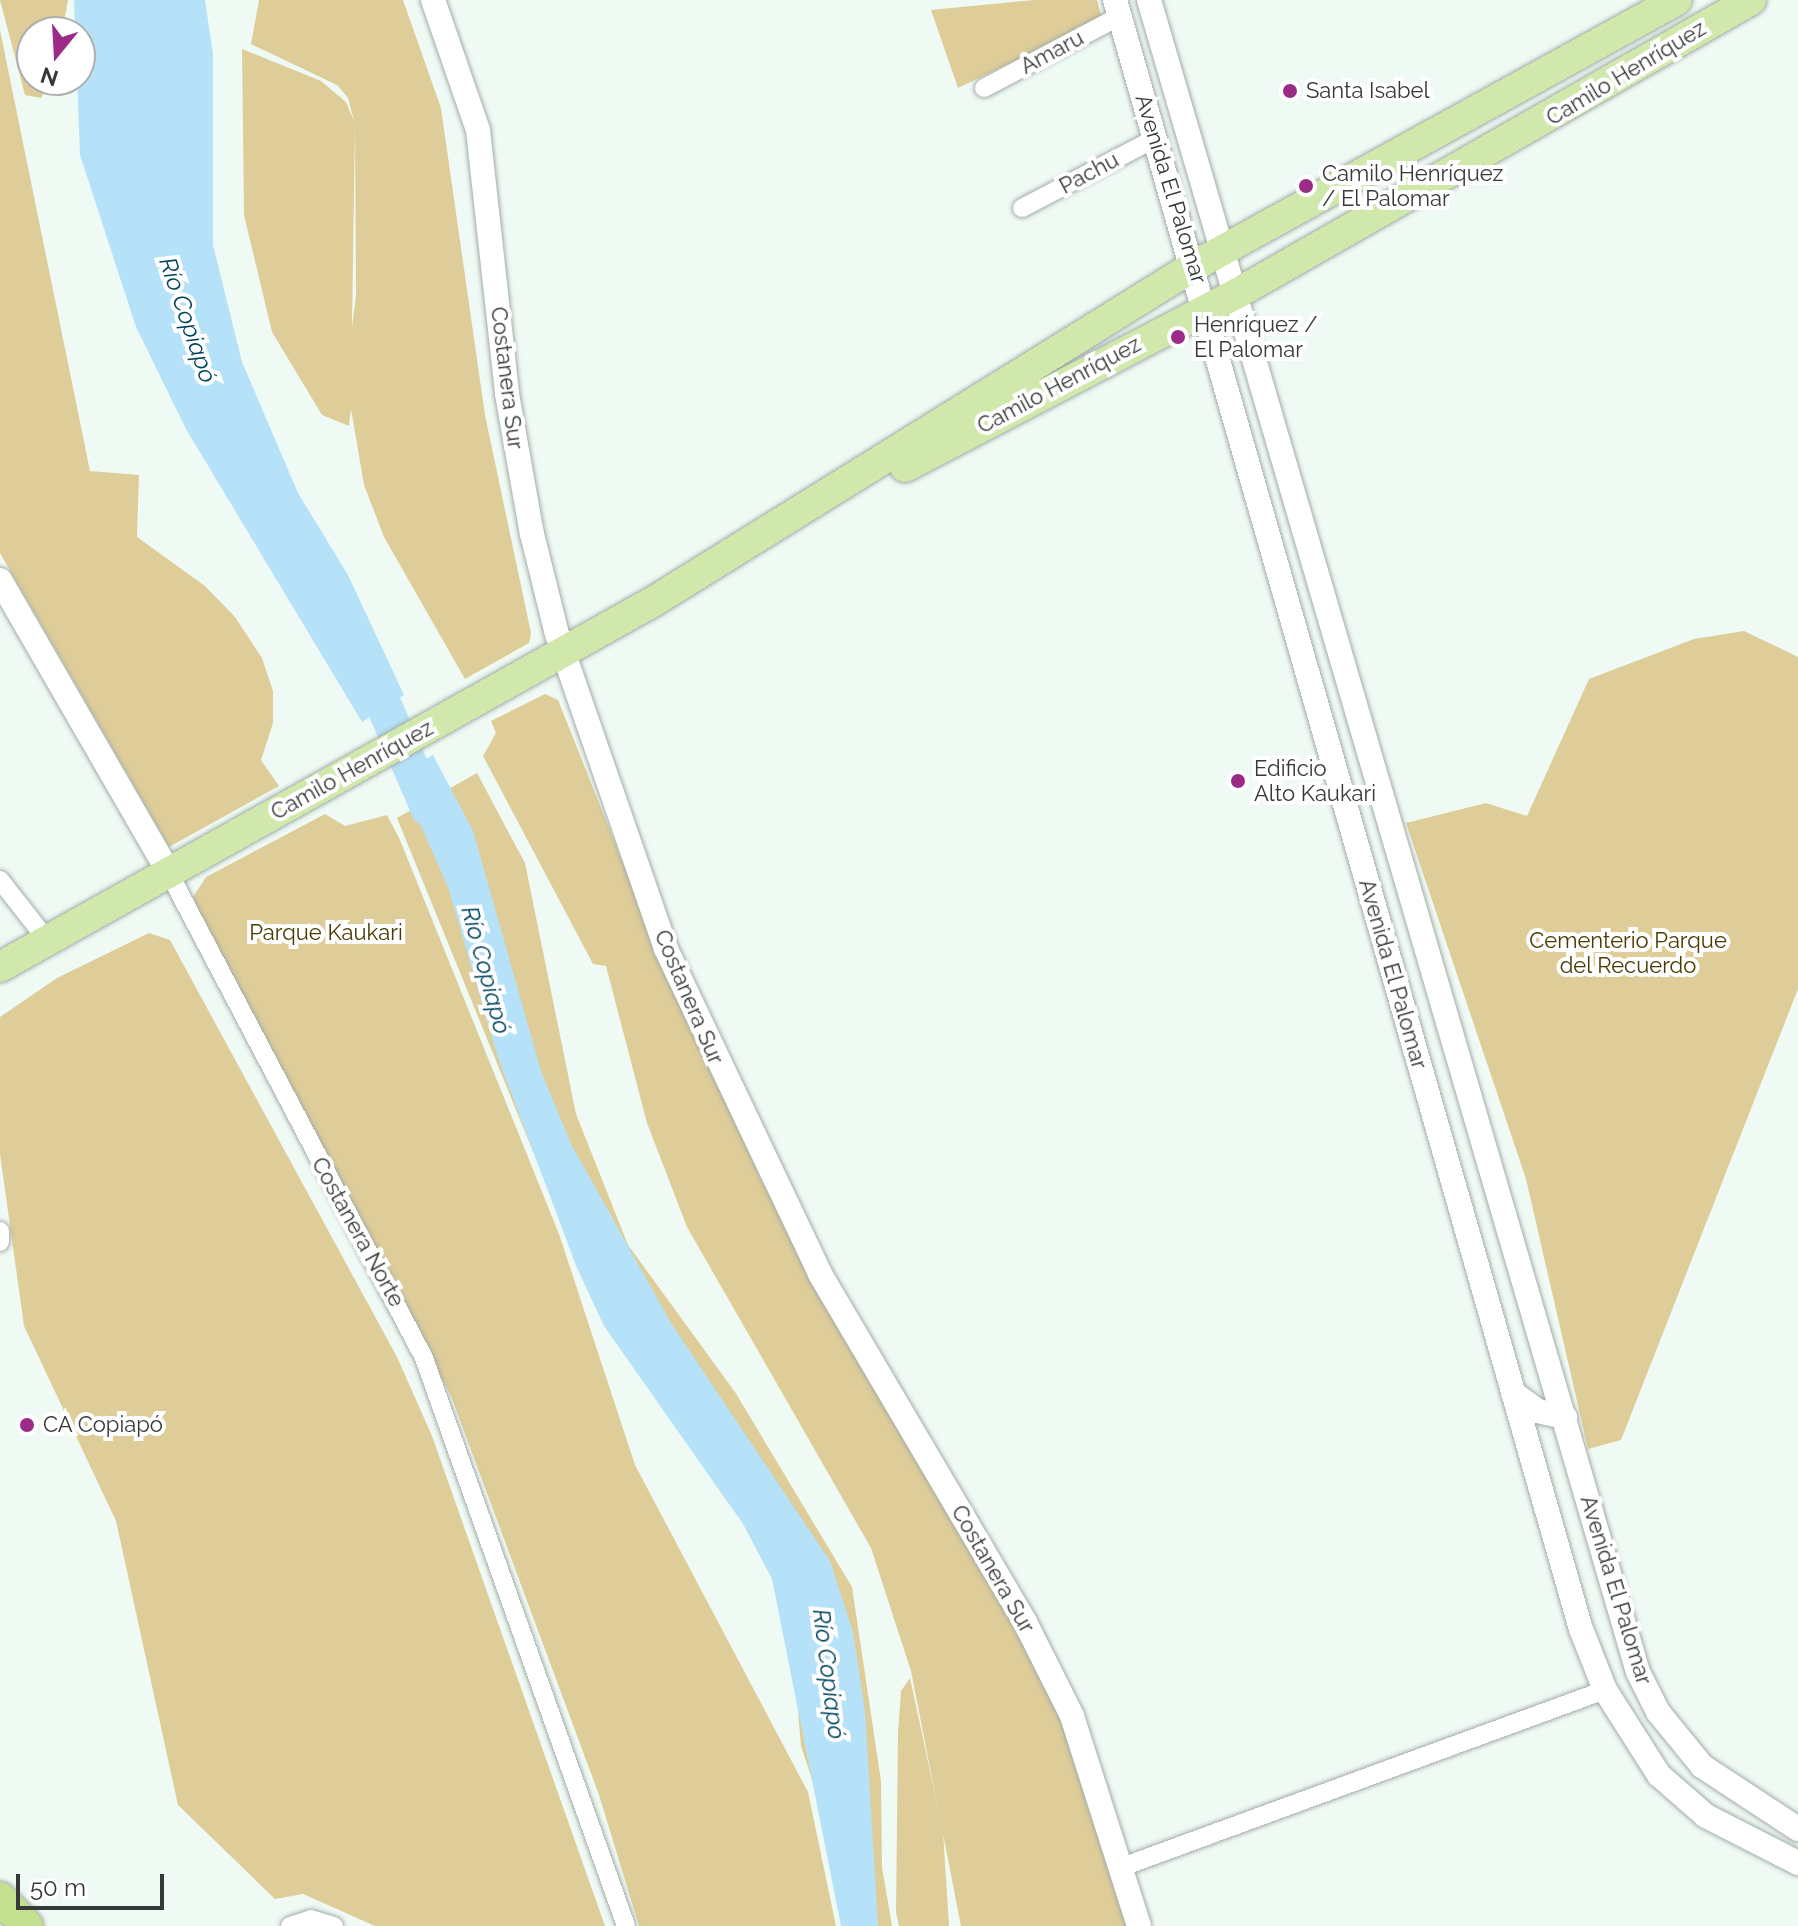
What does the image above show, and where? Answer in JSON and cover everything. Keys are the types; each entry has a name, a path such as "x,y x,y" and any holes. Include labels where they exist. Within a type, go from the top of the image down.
{"highway":[{"path":"0,1898 27,1926"}],"main road":[{"name":"Camilo Henríquez","path":"0,967 170,875 292,802 656,600 1194,266 1677,0"},
{"name":"Camilo Henríquez","path":"656,600 1236,294 1751,0"},
{"path":"1599,44 1616,62 1615,77"},
{"name":"Camilo Henríquez","path":"0,958 47,940"}],"street":[{"name":"Costanera Sur","path":"433,0 478,130 515,447 564,653 666,949 747,1129 820,1274 1025,1622 1072,1716 1139,1926"},
{"name":"Avenida El Palomar","path":"1149,0 1227,250 1236,294 1647,1694 1702,1766 1796,1828"},
{"name":"Avenida El Palomar","path":"1117,8 1207,308 1279,576 1513,1393 1605,1690 1640,1750 1677,1792 1706,1816 1788,1858"},
{"name":"Amaru","path":"984,88 1117,8"},
{"name":"Pachu","path":"1022,208 1156,138"},
{"path":"1279,576 1318,572"},
{"name":"Costanera Norte","path":"0,580 170,875 424,1358 626,1926"},
{"path":"0,880 47,940"},
{"path":"0,1231 0,1242"},
{"path":"1513,1393 1538,1411 1565,1417"},
{"path":"1122,1867 1605,1690"},
{"path":"1788,1858 1796,1828"},
{"path":"290,1926 311,1919 334,1926"}],"green space":[{"path":"0,0 68,0 65,16 16,16 16,61"},
{"path":"259,0 403,0 441,108 485,415 531,633 529,643 465,679 384,537 364,485 351,409 349,426 322,415 272,332 244,215 242,49 321,81 346,102 354,121 348,98 337,85 251,44","holes":["355,125 356,296 352,327"]},
{"path":"1034,0 1097,0 1102,19 958,88 931,10"},
{"path":"0,30 90,471 139,475 137,537 205,586 235,617 262,658 273,691 273,723 261,760 279,786 169,847 0,553"},
{"name":"Cementerio Parque del Recuerdo","path":"1744,631 1798,657 1798,989 1621,1440 1588,1449 1526,1179 1406,823 1486,803 1527,816 1589,679 1694,639"},
{"path":"545,694 558,700 678,1001 763,1183 1066,1718 1127,1926 961,1926 911,1671 871,1548 687,1227 647,1123 606,966 593,964 483,756 496,733 491,721"},
{"path":"477,773 525,863 576,1114 628,1245 735,1392 852,1587 881,1781 882,1867 892,1926 845,1926 823,1813 801,1746 790,1617 746,1516 563,1225 397,818"},
{"name":"Parque Kaukari","path":"325,814 345,826 387,815 400,840 559,1234 635,1465 808,1792 836,1926 639,1926 599,1795 451,1396 195,911 193,897 206,877"},
{"path":"149,933 170,940 397,1357 432,1436 605,1926 375,1926 303,1894 275,1899 178,1805 116,1521 24,1326 0,1154 0,1017 57,978"},
{"path":"910,1678 943,1831 949,1926 899,1926 896,1912 898,1732 901,1691"}],"water":[{"path":"74,0 205,0 213,54 213,245 242,362 298,493 348,575 404,695 362,722 186,429 136,327 80,155 78,96 96,96 96,16 75,16"},
{"path":"433,755 473,831 541,1071 571,1144 671,1323 830,1561 853,1632 865,1711 878,1926 841,1926 772,1579 743,1524 604,1326 577,1268 498,1058 448,887 398,774"}],"waterway":[{"name":"Río Copiapó","path":"365,662 429,809"}],"place":[{"name":"Santa Isabel","path":"1290,91"},
{"name":"Camilo Henríquez / El Palomar","path":"1306,186"},
{"name":"Henríquez / El Palomar","path":"1178,337"},
{"name":"Edificio Alto Kaukari","path":"1238,781"},
{"name":"CA Copiapó","path":"27,1425"}]}
